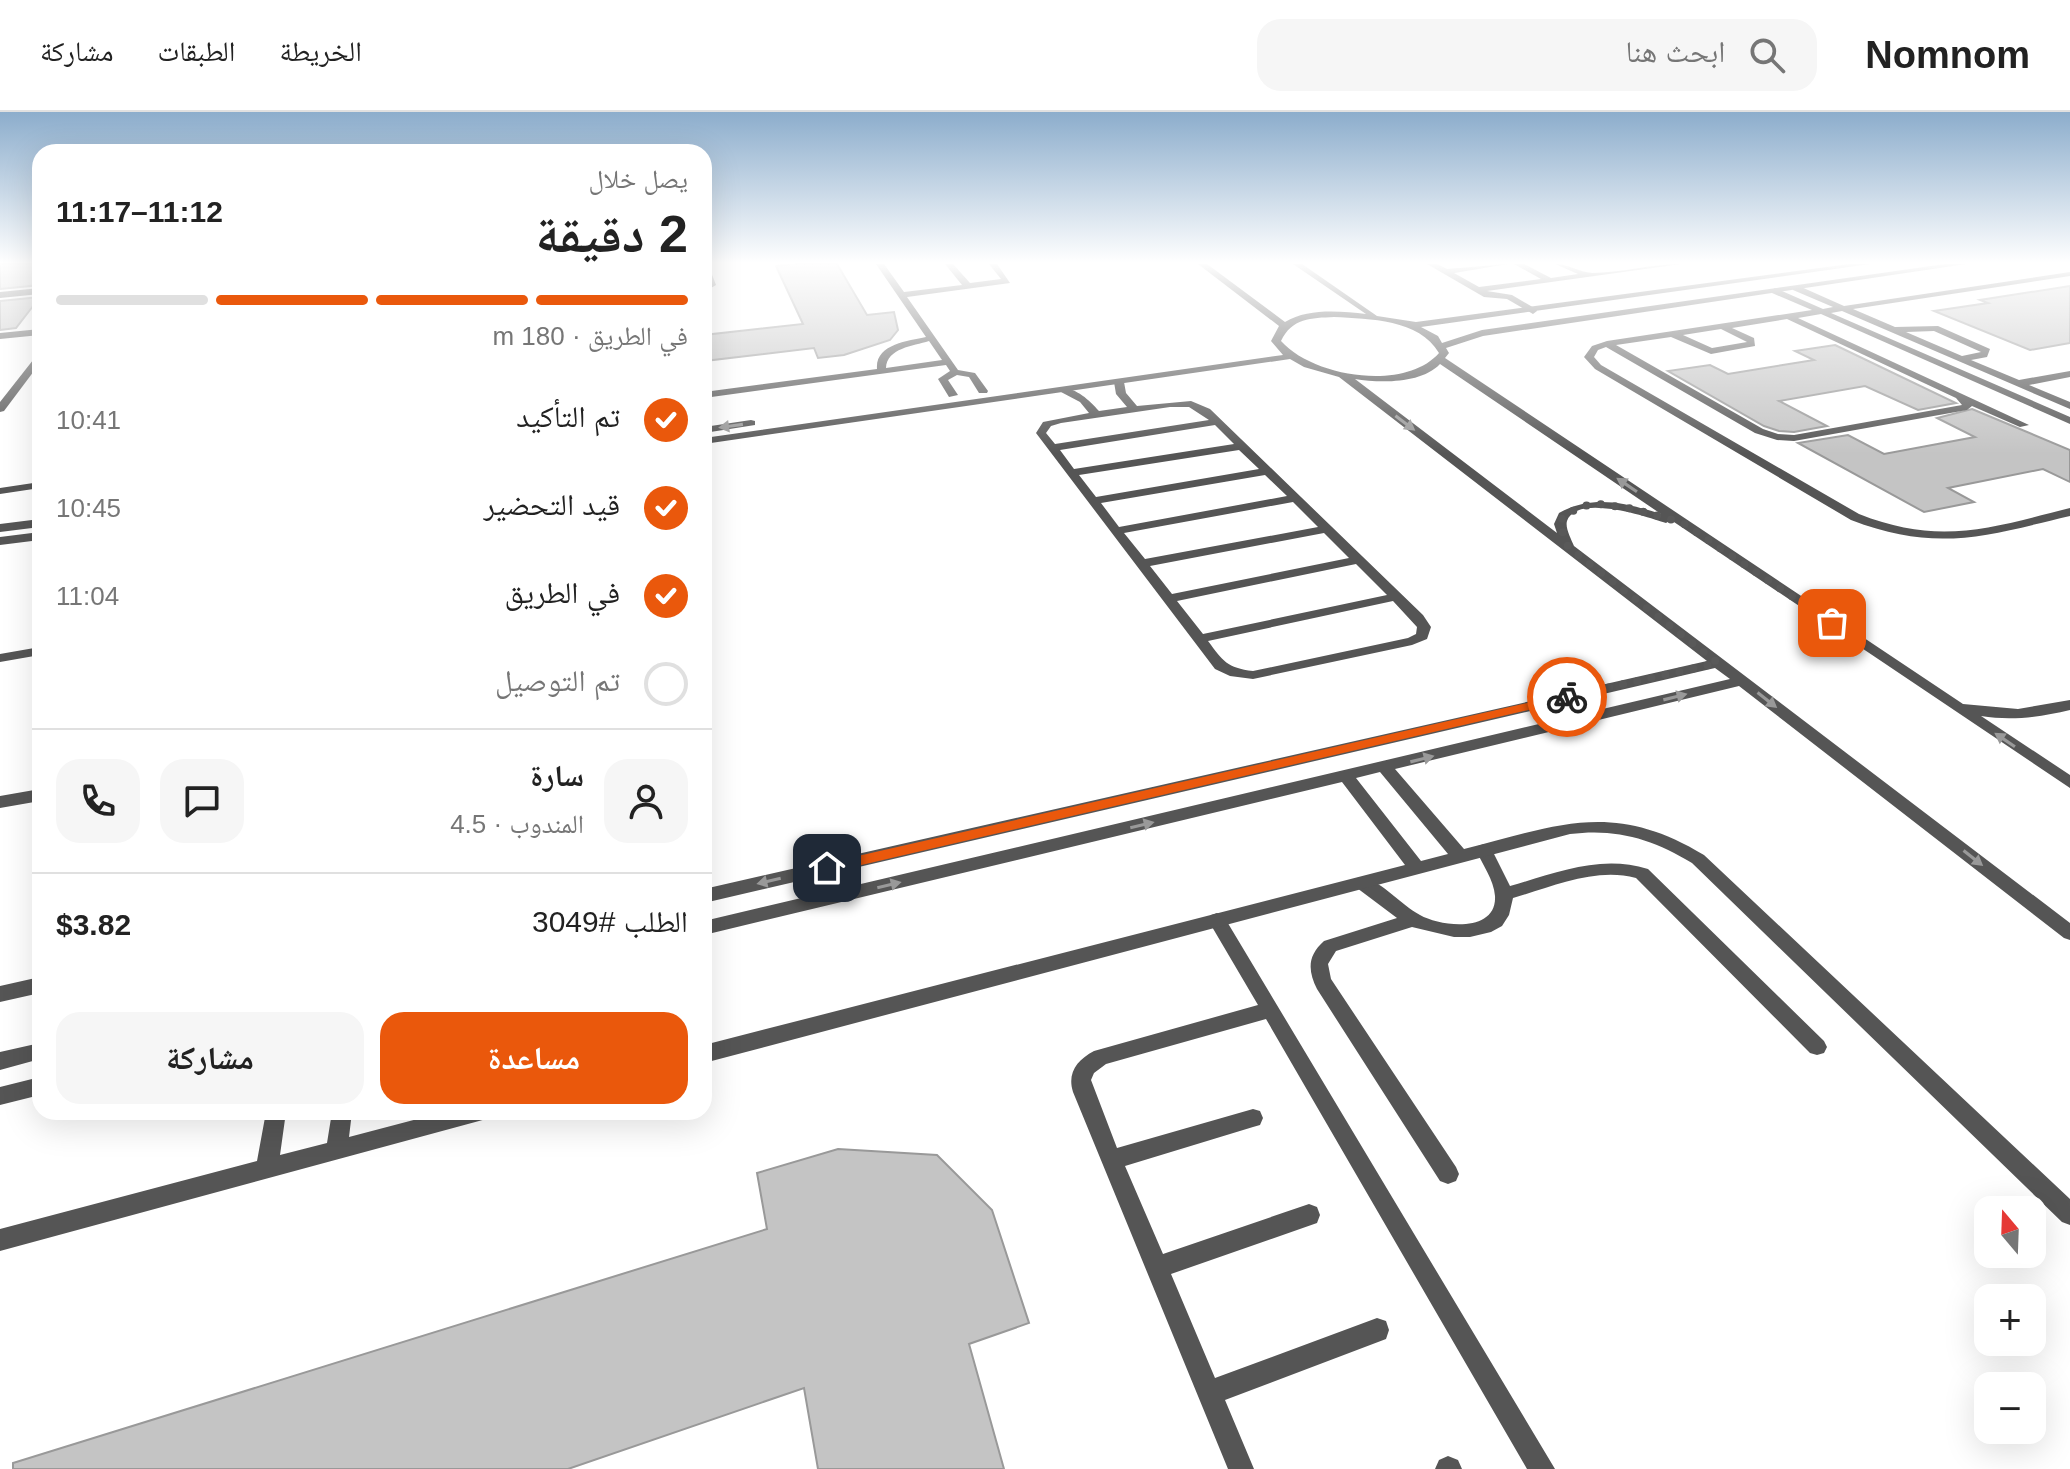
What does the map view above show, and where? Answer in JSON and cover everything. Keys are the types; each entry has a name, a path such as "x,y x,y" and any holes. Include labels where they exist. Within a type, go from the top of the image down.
{"street":[{"path":"925,327 955,372"},
{"path":"1283,327 1277,333 1276,341 1289,357 1304,365 1368,378 1403,376 1431,368 1441,360 1442,346 1435,338 1415,327"},
{"path":"1442,346 1470,335 1525,327"},
{"path":"1721,327 1607,344 1589,353 1590,360 1868,523 1898,533 1944,538 2070,512"},
{"path":"1672,334 1699,349 1711,351 1752,344 1751,340 1724,327"},
{"path":"1811,327 2024,425"},
{"path":"1857,327 2070,421"},
{"path":"1887,327 2070,406"},
{"path":"1893,330 1927,327"},
{"path":"1932,327 1987,351 1984,355 1960,359"},
{"path":"0,336 32,333"},
{"path":"882,371 882,358 891,350 932,338"},
{"path":"1607,344 1759,431 1784,438 1967,407 1960,396"},
{"path":"712,429 1280,349"},
{"path":"712,440 1289,357"},
{"path":"1441,360 2070,783"},
{"path":"712,394 949,362"},
{"path":"0,409 32,367"},
{"path":"953,395 943,379 955,372 972,375 983,391"},
{"path":"1994,387 2070,374"},
{"path":"1343,375 2070,933"},
{"path":"1119,382 1121,394 1134,409"},
{"path":"1065,390 1084,400 1097,415"},
{"path":"2034,405 2070,398"},
{"path":"1191,404 1202,408 1424,627 1418,639 1244,675 1220,666 1041,433 1047,424 1134,409 1191,404"},
{"path":"1051,448 1217,422"},
{"path":"1071,473 1241,446"},
{"path":"1092,501 1267,471"},
{"path":"0,491 32,486"},
{"path":"1115,531 1295,498"},
{"path":"1568,547 1560,524 1563,516 1583,506 1616,506 1683,523"},
{"path":"0,528 32,524"},
{"path":"1140,564 1326,529"},
{"path":"0,541 32,537"},
{"path":"1168,599 1358,560"},
{"path":"1199,639 1395,597"},
{"path":"0,658 32,652"},
{"path":"712,894 1718,663"},
{"path":"712,926 1742,681"},
{"path":"1955,705 2012,715 2044,712 2070,705"},
{"path":"1385,768 1460,856"},
{"path":"1347,777 1417,868"},
{"path":"0,802 32,796"},
{"path":"712,1052 1484,850 1589,825 1634,829 1678,846 1715,874 2070,1214"},
{"path":"1363,883 1414,920 1446,931 1478,929 1499,915 1504,894 1484,850"},
{"path":"1504,894 1605,868 1623,867 1642,873 1817,1047"},
{"path":"1217,920 1542,1469"},
{"path":"1414,920 1330,946 1323,951 1318,966 1324,984 1448,1174"},
{"path":"0,994 32,987"},
{"path":"1241,1469 1080,1085 1080,1077 1087,1065 1101,1057 1270,1010"},
{"path":"0,1061 32,1053"},
{"path":"0,1096 32,1088"},
{"path":"1112,1160 1253,1118"},
{"path":"267,1168 275,1120"},
{"path":"337,1149 341,1120"},
{"path":"0,1240 448,1120"},
{"path":"1156,1268 1309,1215"},
{"path":"1209,1393 1377,1330"}],"building":[{"path":"773,327 897,327 898,330 890,340 844,355 818,358 814,348 712,360 712,334"},
{"path":"1974,327 2070,327 2070,343 2030,350"},
{"path":"1835,345 1956,403 1918,410 1865,386 1779,401 1827,426 1794,432 1779,431 1764,426 1668,371 1710,365 1728,374 1814,360 1795,351"},
{"path":"1972,409 2070,450 2070,482 2043,469 1948,488 1974,502 1924,512 1798,443 1848,435 1884,454 1975,437 1937,418"},
{"path":"838,1149 937,1155 992,1210 1029,1323 969,1344 1004,1469 818,1469 804,1388 568,1469 13,1469 13,1463 767,1229 757,1173"}],"way so far":[{"path":"1567,697 1718,663 1568,547 1560,524 1563,516 1583,506 1599,504 1634,509 1683,523 1832,623"}],"route":[{"path":"827,868 1567,697"}]}
